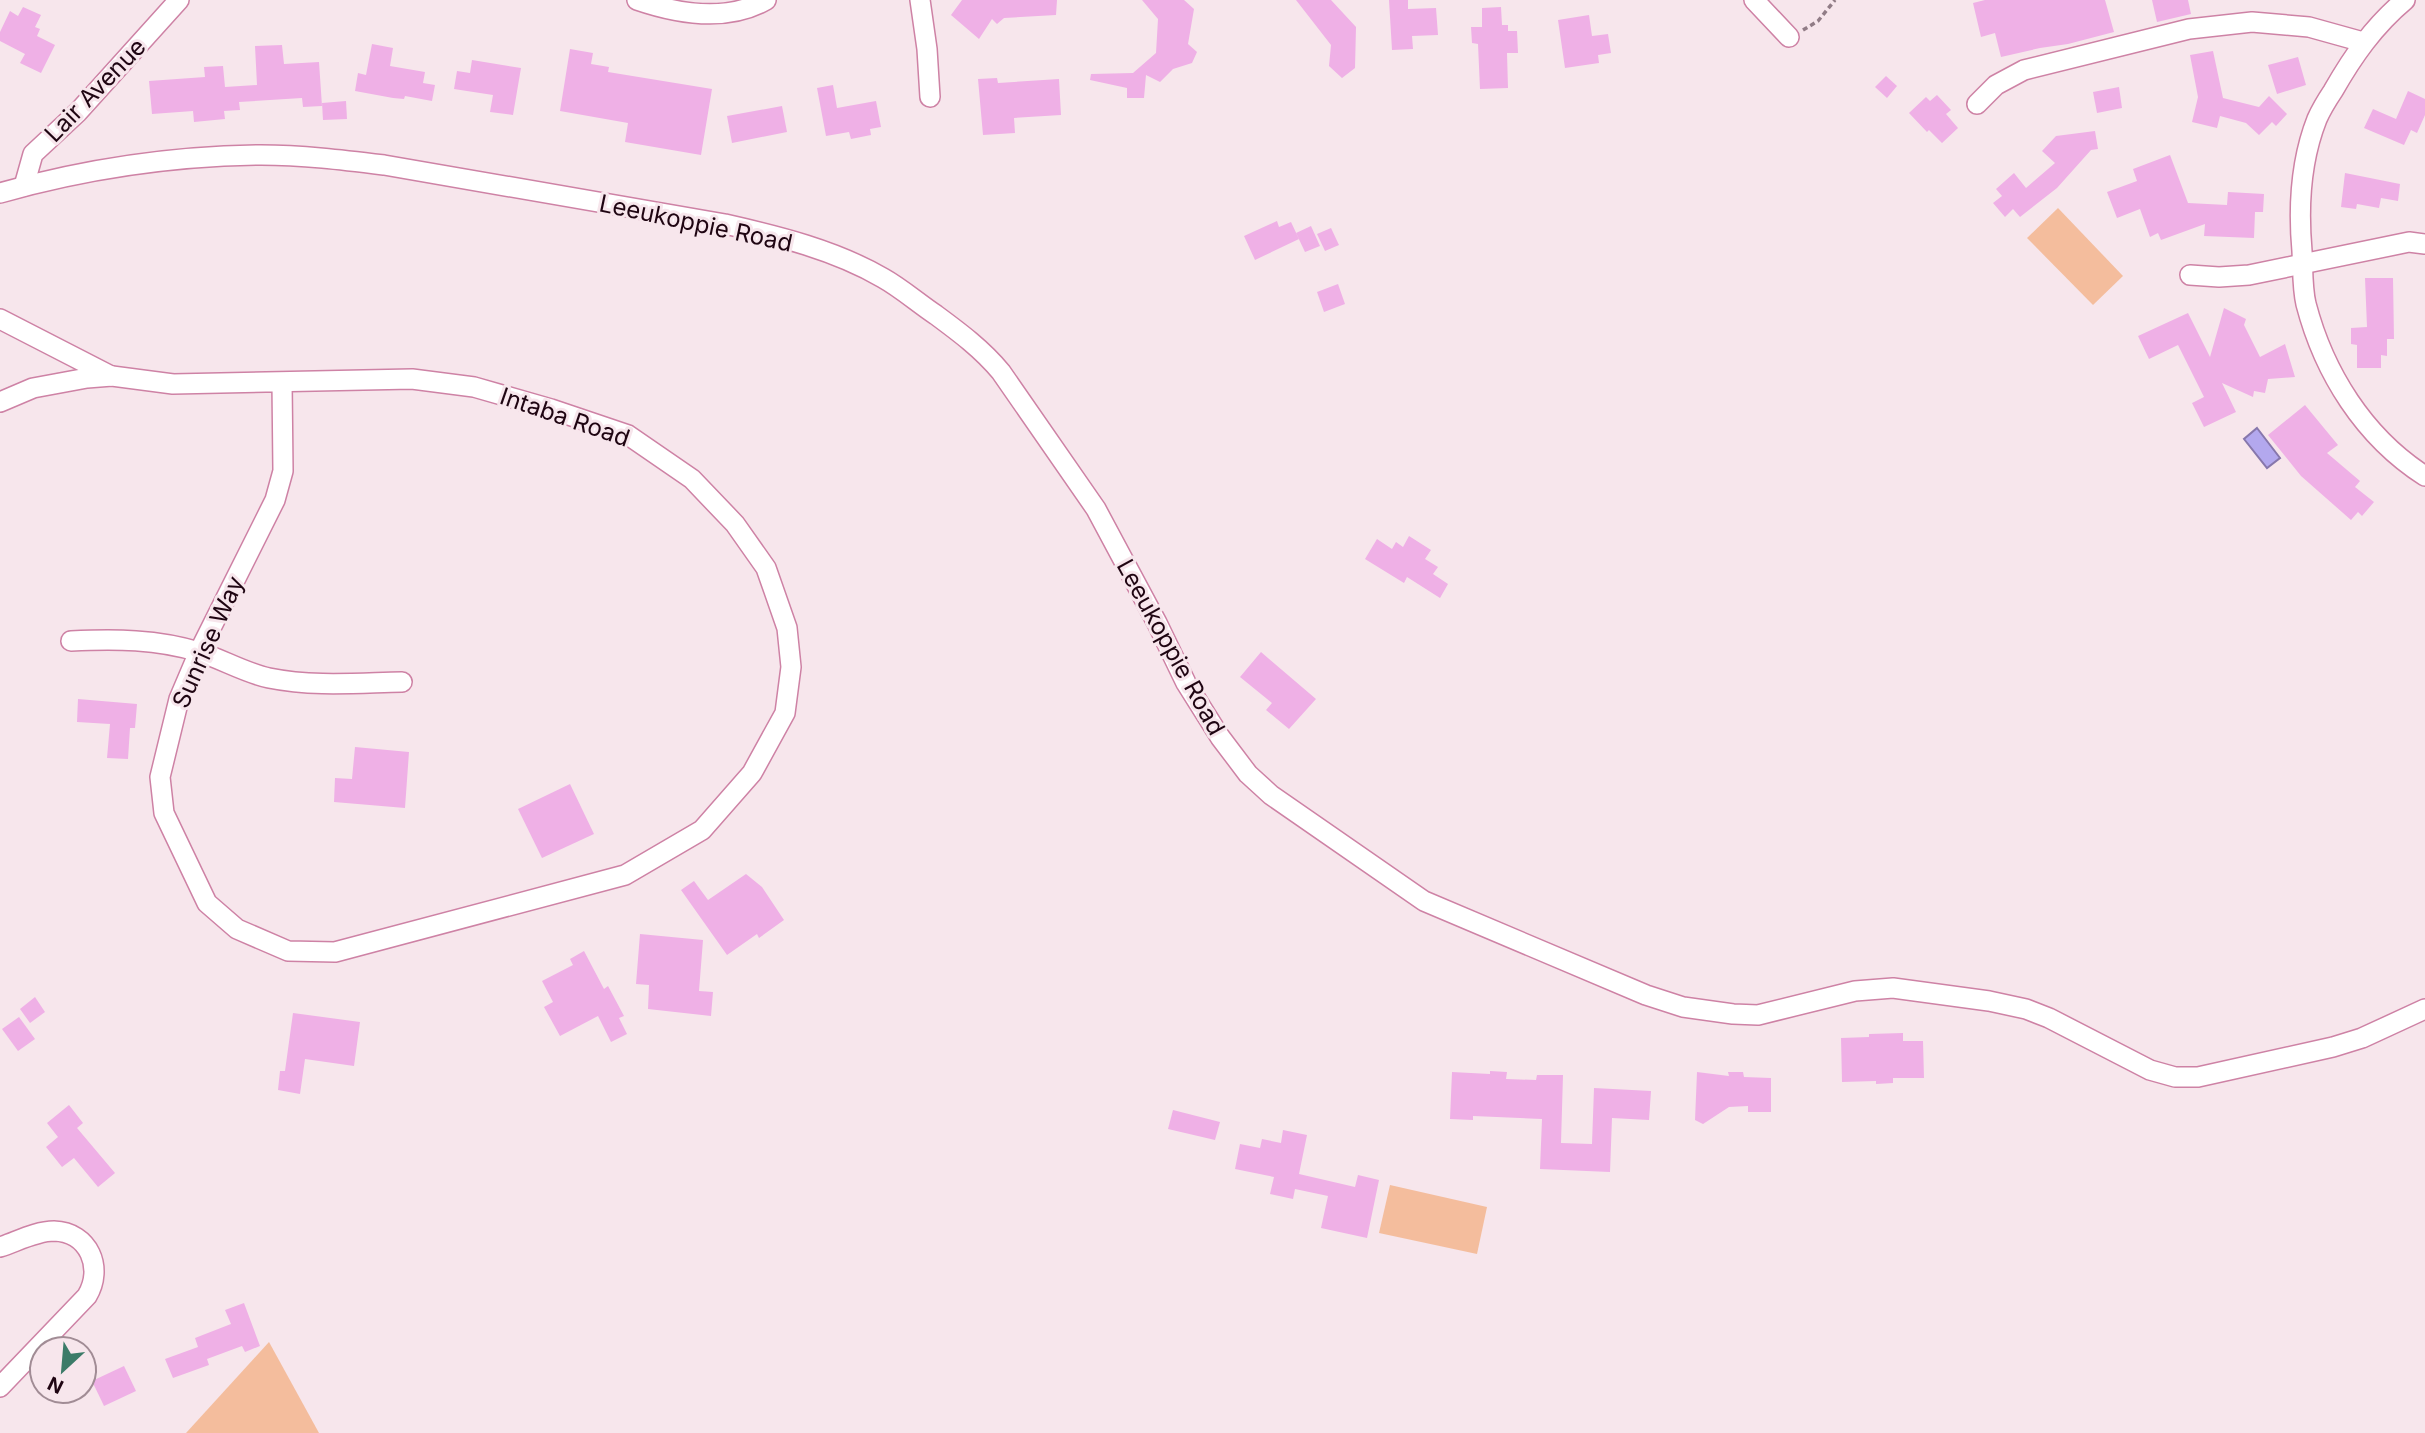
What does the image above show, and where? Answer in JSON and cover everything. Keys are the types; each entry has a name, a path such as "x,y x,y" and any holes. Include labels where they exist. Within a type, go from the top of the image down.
{"street":[{"name":"Lair Avenue","path":"24,186 33,154 78,111 178,0"},
{"path":"637,0 683,12 717,13 750,10 766,0"},
{"path":"920,0 930,97"},
{"path":"1754,0 1789,37"},
{"path":"2405,0 2383,19 2363,42 2318,118 2306,155 2300,189 2300,223 2306,301 2333,374 2367,425 2409,466 2425,475"},
{"path":"1977,104 1996,85 2024,70 2189,29 2252,22 2309,27 2363,42"},
{"name":"Leeukoppie Road","path":"0,193 115,166 152,162 261,155 333,159 384,164 725,224 767,234 857,265 885,278 988,356 1001,372 1096,509 1186,683 1220,737 1248,774 1271,795 1394,883 1424,901 1646,995 1683,1007 1758,1015 1855,991 1894,988 1989,1001 2025,1009 2049,1018 2150,1070 2175,1077 2198,1077 2333,1047 2362,1038 2425,1009"},
{"path":"2190,275 2249,275 2409,242 2425,244"},
{"name":"Intaba Road","path":"0,319 112,376"},
{"name":"Intaba Road","path":"0,402 33,388 112,376 173,384 412,379 474,387 628,435 692,479 735,524 766,568 787,628 791,667 785,713 752,773 702,830 625,875 477,912"},
{"name":"Sunrise Way","path":"282,382 283,471 275,500 179,699 160,777 164,813 207,903 237,929 288,951 335,952 477,912"},
{"path":"71,640 124,639 164,643 200,652 265,677 308,685 402,682"},
{"path":"0,1247 53,1231 71,1235 84,1245 95,1265 94,1285 87,1296 0,1387"}],"path":[{"path":"1789,37 1818,21 1835,0"}],"shaded area":[{"path":"2058,208 2123,276 2093,305 2027,238"},
{"path":"2257,428 2280,458 2267,468 2244,439"},
{"path":"1390,1185 1487,1207 1477,1254 1379,1233"},
{"path":"269,1342 319,1433 186,1433"}],"building":[{"path":"962,0 1057,0 1056,15 1004,18 997,24 992,19 979,39 951,15"},
{"path":"1142,0 1184,0 1194,9 1188,44 1197,52 1192,63 1173,69 1160,82 1146,75 1144,98 1127,98 1127,88 1090,80 1091,74 1133,73 1156,53 1158,19"},
{"path":"1296,0 1331,0 1356,27 1355,68 1342,78 1329,66 1331,45"},
{"path":"1389,0 1408,0 1408,9 1436,8 1438,35 1412,36 1413,49 1392,50"},
{"path":"1985,0 2105,0 2114,32 2001,57 1995,33 1981,37 1973,3"},
{"path":"2152,0 2188,0 2191,14 2157,22"},
{"path":"23,7 41,15 35,27 40,29 37,36 55,45 41,73 20,63 25,54 0,41 0,32 10,11 18,16"},
{"path":"1501,7 1502,25 1508,25 1508,31 1517,31 1518,53 1507,53 1508,88 1480,89 1478,44 1472,43 1471,27 1482,27 1482,8"},
{"path":"1589,15 1592,36 1608,34 1611,53 1598,55 1599,63 1565,68 1558,20"},
{"path":"372,44 393,48 390,66 425,72 423,83 435,85 432,101 355,91 358,73 366,75"},
{"path":"282,45 284,64 319,62 322,106 303,107 302,98 239,102 240,110 224,111 225,119 194,122 193,111 152,114 149,81 205,77 204,67 223,66 225,87 257,85 255,46"},
{"path":"570,49 593,53 591,64 609,67 608,72 712,89 701,155 625,142 628,123 560,111"},
{"path":"2213,51 2223,98 2259,107 2269,96 2287,114 2276,126 2272,122 2259,135 2246,123 2220,116 2217,128 2192,122 2198,97 2190,55"},
{"path":"2298,57 2306,85 2277,94 2268,65"},
{"path":"472,60 521,68 513,115 490,112 493,95 454,89 457,71 470,73"},
{"path":"1886,76 1897,86 1887,98 1875,87"},
{"path":"997,78 998,83 1059,79 1061,115 1014,118 1015,133 983,135 978,79"},
{"path":"833,85 837,108 876,101 881,127 870,129 871,135 851,139 849,132 826,136 817,88"},
{"path":"2119,87 2122,108 2097,113 2093,92"},
{"path":"2408,91 2425,99 2425,115 2417,133 2411,130 2404,145 2364,128 2373,109 2396,119"},
{"path":"1937,95 1951,110 1946,114 1958,128 1942,143 1909,113 1926,97 1930,101"},
{"path":"346,101 347,119 323,120 322,103"},
{"path":"782,106 787,132 732,143 727,116"},
{"path":"2095,131 2098,149 2091,150 2057,188 2020,217 2013,209 2005,217 1993,203 2002,196 1996,189 2014,173 2026,188 2055,163 2042,151 2056,136"},
{"path":"2170,155 2188,203 2227,205 2228,192 2264,194 2263,212 2255,212 2254,238 2204,236 2205,224 2161,240 2158,233 2150,237 2140,209 2117,218 2107,192 2137,181 2133,169"},
{"path":"2345,173 2400,184 2398,201 2381,198 2379,208 2357,204 2356,209 2341,207"},
{"path":"1277,221 1279,227 1291,222 1299,239 1255,260 1244,236"},
{"path":"1311,226 1320,246 1305,252 1296,233"},
{"path":"1331,228 1339,245 1325,251 1317,234"},
{"path":"2365,278 2393,278 2394,339 2387,339 2387,356 2381,355 2381,368 2357,368 2357,345 2351,344 2351,328 2367,327"},
{"path":"1338,284 1345,304 1324,312 1317,292"},
{"path":"2224,308 2246,319 2244,325 2260,357 2285,344 2295,377 2268,379 2265,393 2254,391 2253,397 2222,383 2236,412 2204,427 2192,403 2204,397 2178,345 2149,359 2138,336 2188,313 2210,357"},
{"path":"2305,405 2338,445 2327,453 2360,481 2355,487 2374,502 2362,516 2358,512 2351,520 2301,476 2268,435"},
{"path":"1409,536 1431,550 1425,559 1438,567 1433,574 1448,584 1440,598 1407,577 1404,583 1365,559 1377,539 1392,549 1396,542 1403,547"},
{"path":"1261,652 1316,699 1289,729 1266,710 1272,703 1240,677"},
{"path":"78,699 137,704 135,728 130,728 128,759 107,758 110,724 77,722"},
{"path":"355,747 409,752 405,808 334,802 335,778 352,779"},
{"path":"570,784 594,834 542,858 518,809"},
{"path":"746,874 762,887 784,920 759,938 757,934 727,955 681,890 694,881 708,900"},
{"path":"640,934 703,940 699,991 713,992 711,1016 648,1009 649,985 636,984"},
{"path":"584,951 604,989 608,986 624,1016 619,1018 627,1034 611,1042 598,1016 560,1036 544,1007 553,1002 542,981 573,965 570,959"},
{"path":"35,997 45,1012 30,1023 20,1009"},
{"path":"293,1013 360,1022 354,1066 305,1059 300,1094 278,1090 280,1071 285,1071"},
{"path":"19,1017 35,1039 18,1051 2,1029"},
{"path":"1903,1033 1903,1041 1923,1041 1924,1078 1893,1078 1893,1083 1876,1084 1876,1081 1842,1082 1841,1038"},
{"path":"1490,1071 1507,1072 1506,1079 1536,1080 1537,1075 1563,1075 1561,1143 1592,1144 1594,1088 1651,1091 1649,1120 1612,1118 1610,1172 1540,1169 1542,1119 1473,1116 1473,1120 1450,1119 1452,1072 1490,1074"},
{"path":"1697,1072 1729,1076 1728,1072 1743,1072 1744,1077 1771,1078 1771,1112 1748,1112 1748,1106 1729,1107 1703,1124 1695,1120"},
{"path":"69,1105 83,1123 77,1128 115,1173 98,1187 74,1158 62,1167 46,1147 58,1137 47,1123"},
{"path":"1173,1110 1220,1122 1215,1140 1168,1129"},
{"path":"1283,1130 1307,1135 1299,1174 1355,1187 1358,1175 1379,1180 1367,1238 1321,1228 1328,1196 1295,1189 1293,1199 1270,1194 1274,1177 1235,1169 1240,1144 1260,1148 1262,1139 1281,1143"},
{"path":"244,1303 260,1346 245,1352 242,1346 207,1359 209,1365 173,1378 165,1359 198,1347 195,1338 231,1324 225,1310"},
{"path":"124,1366 136,1391 104,1406 98,1394 98,1378"}]}
